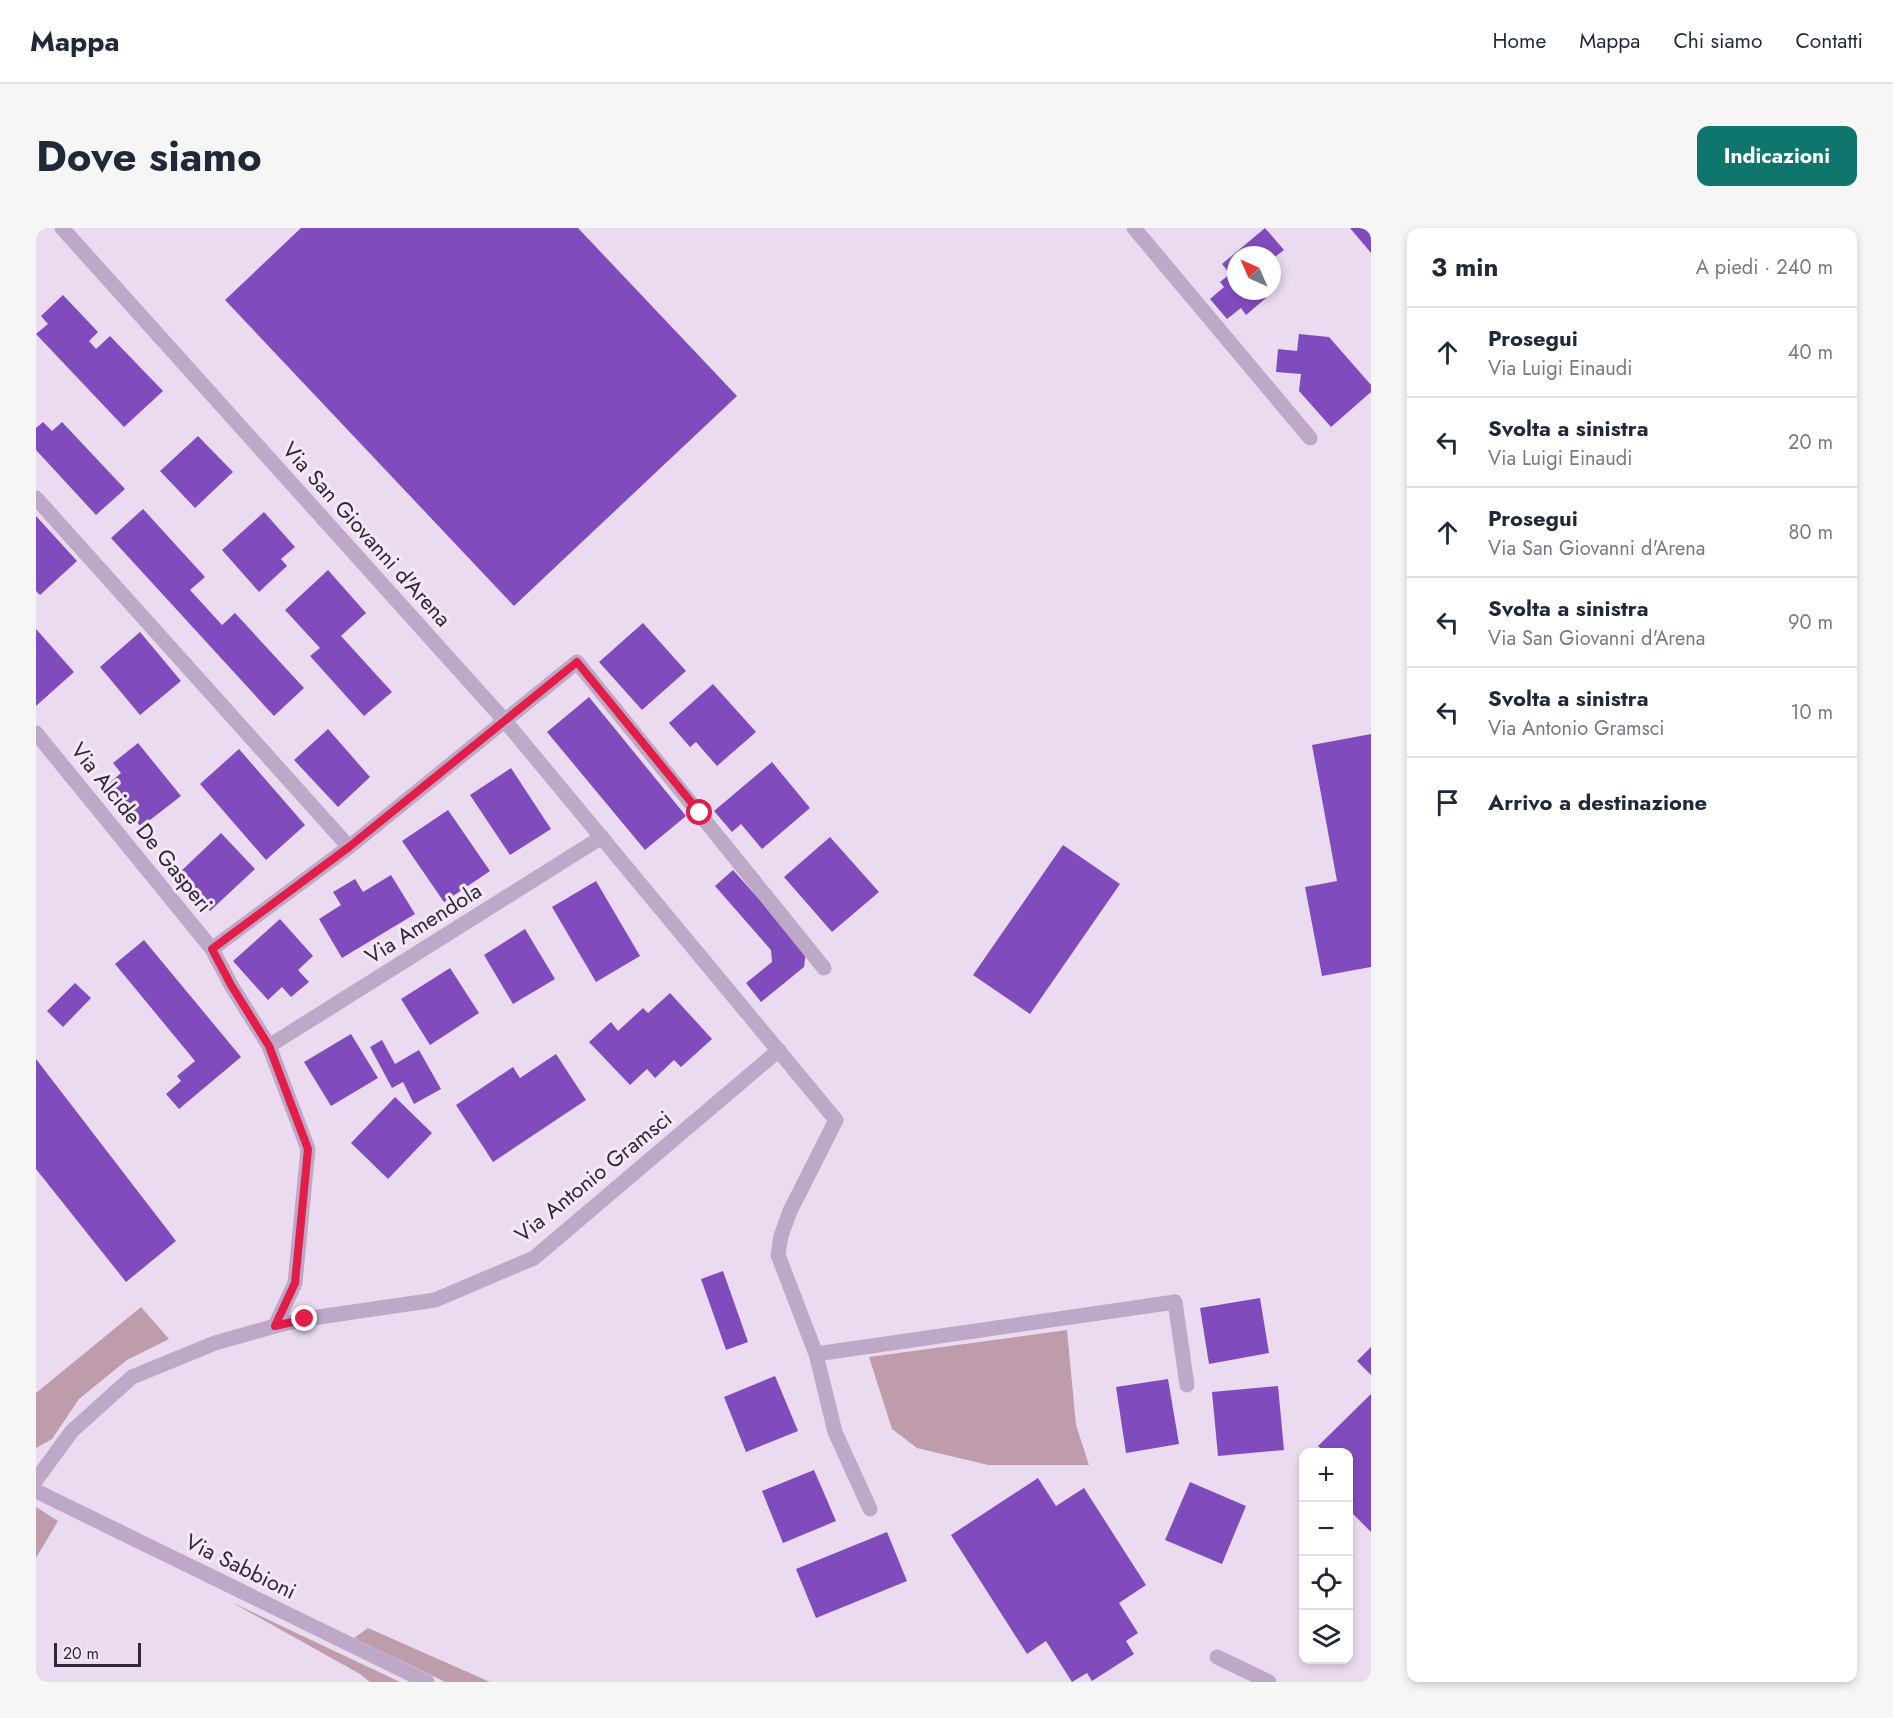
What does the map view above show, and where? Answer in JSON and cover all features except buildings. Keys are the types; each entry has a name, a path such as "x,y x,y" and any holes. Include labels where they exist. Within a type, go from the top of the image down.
{"street":[{"name":"Via San Giovanni d'Arena","path":"62,228 505,721"},
{"path":"1134,228 1310,438"},
{"path":"36,498 349,847"},
{"path":"36,1480 72,1431 132,1377 215,1343 275,1326 295,1283 308,1149 269,1046 231,985 212,949 349,847 577,662 824,968"},
{"path":"505,721 836,1120 790,1211 781,1236 778,1255 816,1354 835,1432 870,1509"},
{"name":"Via Alcide De Gasperi","path":"36,733 212,949"},
{"name":"Via Amendola","path":"269,1046 602,837"},
{"name":"Via Antonio Gramsci","path":"275,1326 305,1319 435,1300 534,1258 779,1050"},
{"path":"816,1354 1175,1302 1187,1386"},
{"name":"Via Sabbioni","path":"36,1491 427,1682"},
{"path":"1217,1657 1269,1682"}],"shaded area":[{"path":"141,1307 169,1339 127,1360 79,1399 52,1439 36,1448 36,1393"},
{"path":"1067,1330 1076,1425 1089,1465 988,1465 917,1448 892,1429 869,1357"},
{"path":"36,1507 58,1521 36,1558"},
{"path":"231,1602 400,1682 370,1682 360,1674"},
{"path":"368,1628 490,1682 445,1682 354,1638"}],"route":[{"path":"305,1319 275,1326 295,1283 308,1149 269,1046 231,985 212,949 349,847 577,662 700,813"}]}
